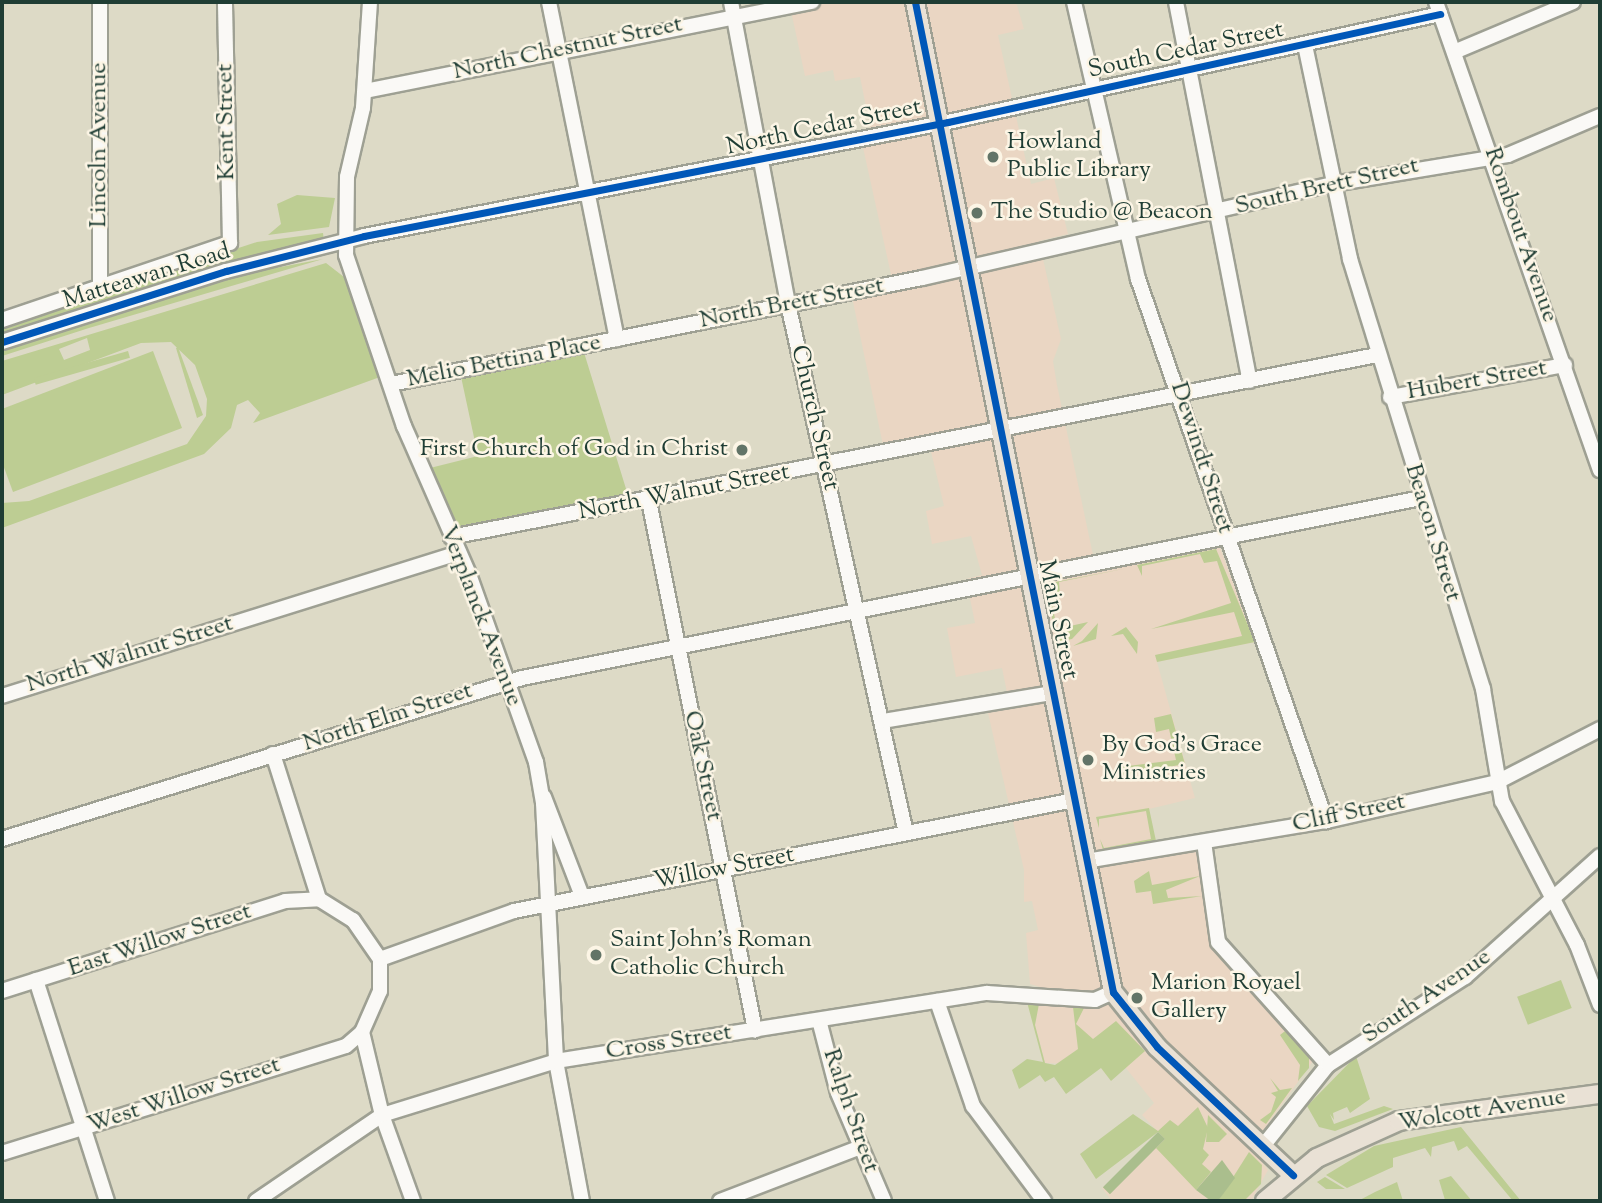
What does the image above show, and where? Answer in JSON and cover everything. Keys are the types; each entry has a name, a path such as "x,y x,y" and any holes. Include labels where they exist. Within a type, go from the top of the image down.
{"main road":[{"name":"Main Street","path":"915,2 1113,992 1157,1047 1293,1175"},
{"name":"Wolcott Avenue","path":"1265,1201 1293,1175 1365,1133 1399,1121 1600,1094"}],"street":[{"name":"Lincoln Avenue","path":"100,2 100,288"},
{"name":"Kent Street","path":"100,288 230,243 226,2"},
{"name":"Verplanck Avenue","path":"370,2 365,91 347,177 346,243 391,384 507,681 541,793 556,1061 582,1201"},
{"path":"549,2 617,339"},
{"name":"North Chestnut Street","path":"365,91 559,52 732,9 812,2"},
{"name":"Dewindt Street","path":"1074,2 1096,89 1124,231 1326,821"},
{"path":"1176,2 1215,213 1250,381"},
{"path":"1454,52 1573,2"},
{"name":"South Cedar Street","path":"939,124 1305,45 1438,8"},
{"name":"Rombout Avenue","path":"1438,8 1494,155 1600,470"},
{"name":"Church Street","path":"732,9 788,304 860,612 906,833"},
{"name":"Beacon Street","path":"1305,45 1333,184 1377,355 1483,690 1497,744 1497,782 1550,901 1577,945 1600,1005"},
{"name":"South Brett Street","path":"967,267 1215,213 1333,184 1494,155 1600,116"},
{"name":"North Cedar Street","path":"346,243 939,124"},
{"name":"Matteawan Road","path":"2,342 226,271 346,243"},
{"name":"North Brett Street","path":"617,339 967,267"},
{"path":"2,320 100,288"},
{"name":"Melio Bettina Place","path":"391,384 617,339"},
{"name":"North Walnut Street","path":"451,537 649,501 1377,355"},
{"name":"Hubert Street","path":"1390,397 1565,365"},
{"name":"North Elm Street","path":"2,839 507,681 1421,498"},
{"name":"Oak Street","path":"649,501 755,1030"},
{"name":"North Walnut Street","path":"2,695 459,553"},
{"path":"883,721 1052,694"},
{"name":"Cliff Street","path":"1086,861 1326,821 1497,782 1600,729"},
{"path":"273,754 318,899 353,919 380,959 380,991 362,1032 382,1115 413,1201"},
{"path":"541,793 582,896"},
{"name":"Willow Street","path":"380,959 439,934 582,896 1073,800"},
{"path":"1203,842 1218,942 1328,1065"},
{"name":"South Avenue","path":"1263,1146 1328,1065 1465,977 1600,856"},
{"name":"East Willow Street","path":"2,991 285,901 318,899"},
{"path":"36,980 86,1127 107,1201"},
{"name":"Cross Street","path":"256,1201 382,1115 556,1061 937,1002 1037,991 1095,1000 1113,992"},
{"path":"937,1002 973,1106 1044,1201"},
{"name":"Ralph Street","path":"819,1020 858,1148 884,1201"},
{"name":"West Willow Street","path":"2,1153 345,1046 362,1032"},
{"path":"719,1201 858,1148"}],"shaded area":[{"path":"749,2 1016,2 1024,29 998,35 1031,184 1054,178 1068,234 1039,241 1061,339 1053,361 1057,385 1096,569 1219,545 1255,642 1157,662 1195,798 1149,809 1158,856 1198,850 1212,943 1313,1061 1251,1147 1268,1170 1251,1201 1112,1201 1102,1188 1165,1139 1142,1115 1154,1103 1125,1067 1109,1078 1099,1065 1045,1063 1035,1025 1040,987 1030,984 1026,933 1038,930 1032,901 1024,902 1024,870 988,713 1010,707 1002,668 956,677 947,628 975,623 966,579 982,575 971,536 932,544 926,511 944,506 927,435 883,445 852,297 894,288 862,143 873,141 860,77 835,81 833,70 805,76 791,11 752,19"}],"green space":[{"path":"297,195 335,198 329,227 268,235 281,224 277,204"},
{"path":"323,233 324,242 2,337 2,325 257,242"},
{"path":"323,259 2,356 2,350 228,277"},
{"path":"326,263 344,277 380,377 253,423 260,413 248,400 237,405 231,428 204,454 2,528 2,503 29,501 187,444 206,416 207,399 195,365 171,342 141,343 2,395 2,361","holes":["87,338 90,350 64,360 59,349"]},
{"path":"582,346 631,505 451,537 422,470 478,456 460,372"},
{"path":"178,347 203,415 197,418 176,348"},
{"path":"128,351 130,358 36,385 34,378"},
{"path":"153,351 182,428 13,492 2,462 2,409"},
{"path":"1216,549 1255,642 1157,662 1155,655 1242,636 1234,612 1151,629 1231,603 1217,561 1204,563 1200,554 1142,566 1142,576 1137,565"},
{"path":"1128,568 1059,582 1060,595 1051,598 1057,629 1088,622 1072,639 1057,642 1045,584"},
{"path":"1098,623 1096,639 1073,646 1082,641"},
{"path":"1126,627 1138,642 1137,654 1123,634 1111,636"},
{"path":"1171,714 1185,764 1122,775 1120,767 1176,760 1169,729 1156,732 1154,718"},
{"path":"1149,808 1156,841 1103,850 1100,839 1104,848 1151,839 1146,811 1099,819 1099,828 1096,817"},
{"path":"1149,871 1152,885 1200,876 1166,890 1168,898 1202,896 1153,904 1151,891 1136,893 1134,881"},
{"path":"1561,980 1572,1008 1528,1025 1517,997"},
{"path":"1027,1002 1048,1004 1039,1004 1035,1025 1045,1063 1055,1065 1078,1049 1073,1007 1061,1004 1084,1008 1076,1024 1093,1039 1116,1021 1145,1051 1111,1081 1101,1068 1066,1094 1054,1077 1045,1082 1040,1075 1019,1089 1012,1070 1027,1059 1043,1062"},
{"path":"1289,1028 1309,1051 1309,1068 1298,1081 1300,1065 1280,1035"},
{"path":"1356,1056 1370,1099 1350,1113 1347,1107 1333,1113 1334,1120 1330,1114 1334,1124 1384,1106 1393,1109 1335,1131 1319,1127 1307,1106"},
{"path":"1270,1078 1280,1090 1292,1088 1266,1124 1260,1120 1271,1112 1276,1097 1271,1093 1278,1091"},
{"path":"1198,1107 1208,1128 1203,1149 1209,1155 1202,1164 1211,1172 1196,1190 1156,1148 1165,1139 1158,1132 1096,1179 1080,1154 1133,1114 1158,1131 1170,1120 1178,1126"},
{"path":"1208,1115 1227,1134 1219,1142 1206,1142"},
{"path":"1461,1127 1521,1201 1513,1201 1467,1146 1458,1151 1454,1141 1432,1147 1431,1157 1425,1148 1393,1158 1393,1167 1347,1188 1326,1175 1374,1146"},
{"path":"1158,1132 1165,1139 1110,1194 1103,1187"},
{"path":"1249,1152 1262,1165 1261,1184 1244,1201 1218,1201"},
{"path":"1222,1160 1235,1178 1218,1201 1211,1201 1196,1190"},
{"path":"1451,1176 1472,1201 1445,1200 1439,1180"},
{"path":"1325,1177 1345,1189 1326,1189 1317,1182"},
{"path":"1397,1182 1403,1201 1358,1201 1375,1192"}],"cycle path":[{"path":"915,2 1113,992 1157,1047 1293,1175"},
{"path":"2,342 226,271 364,236 948,122 1440,14"}],"place":[{"name":"Howland Public Library","path":"993,157"},
{"name":"The Studio @ Beacon","path":"977,213"},
{"name":"First Church of God in Christ","path":"742,450"},
{"name":"By God's Grace Ministries","path":"1088,760"},
{"name":"Saint John's Roman Catholic Church","path":"596,955"},
{"name":"Marion Royael Gallery","path":"1137,998"}]}
